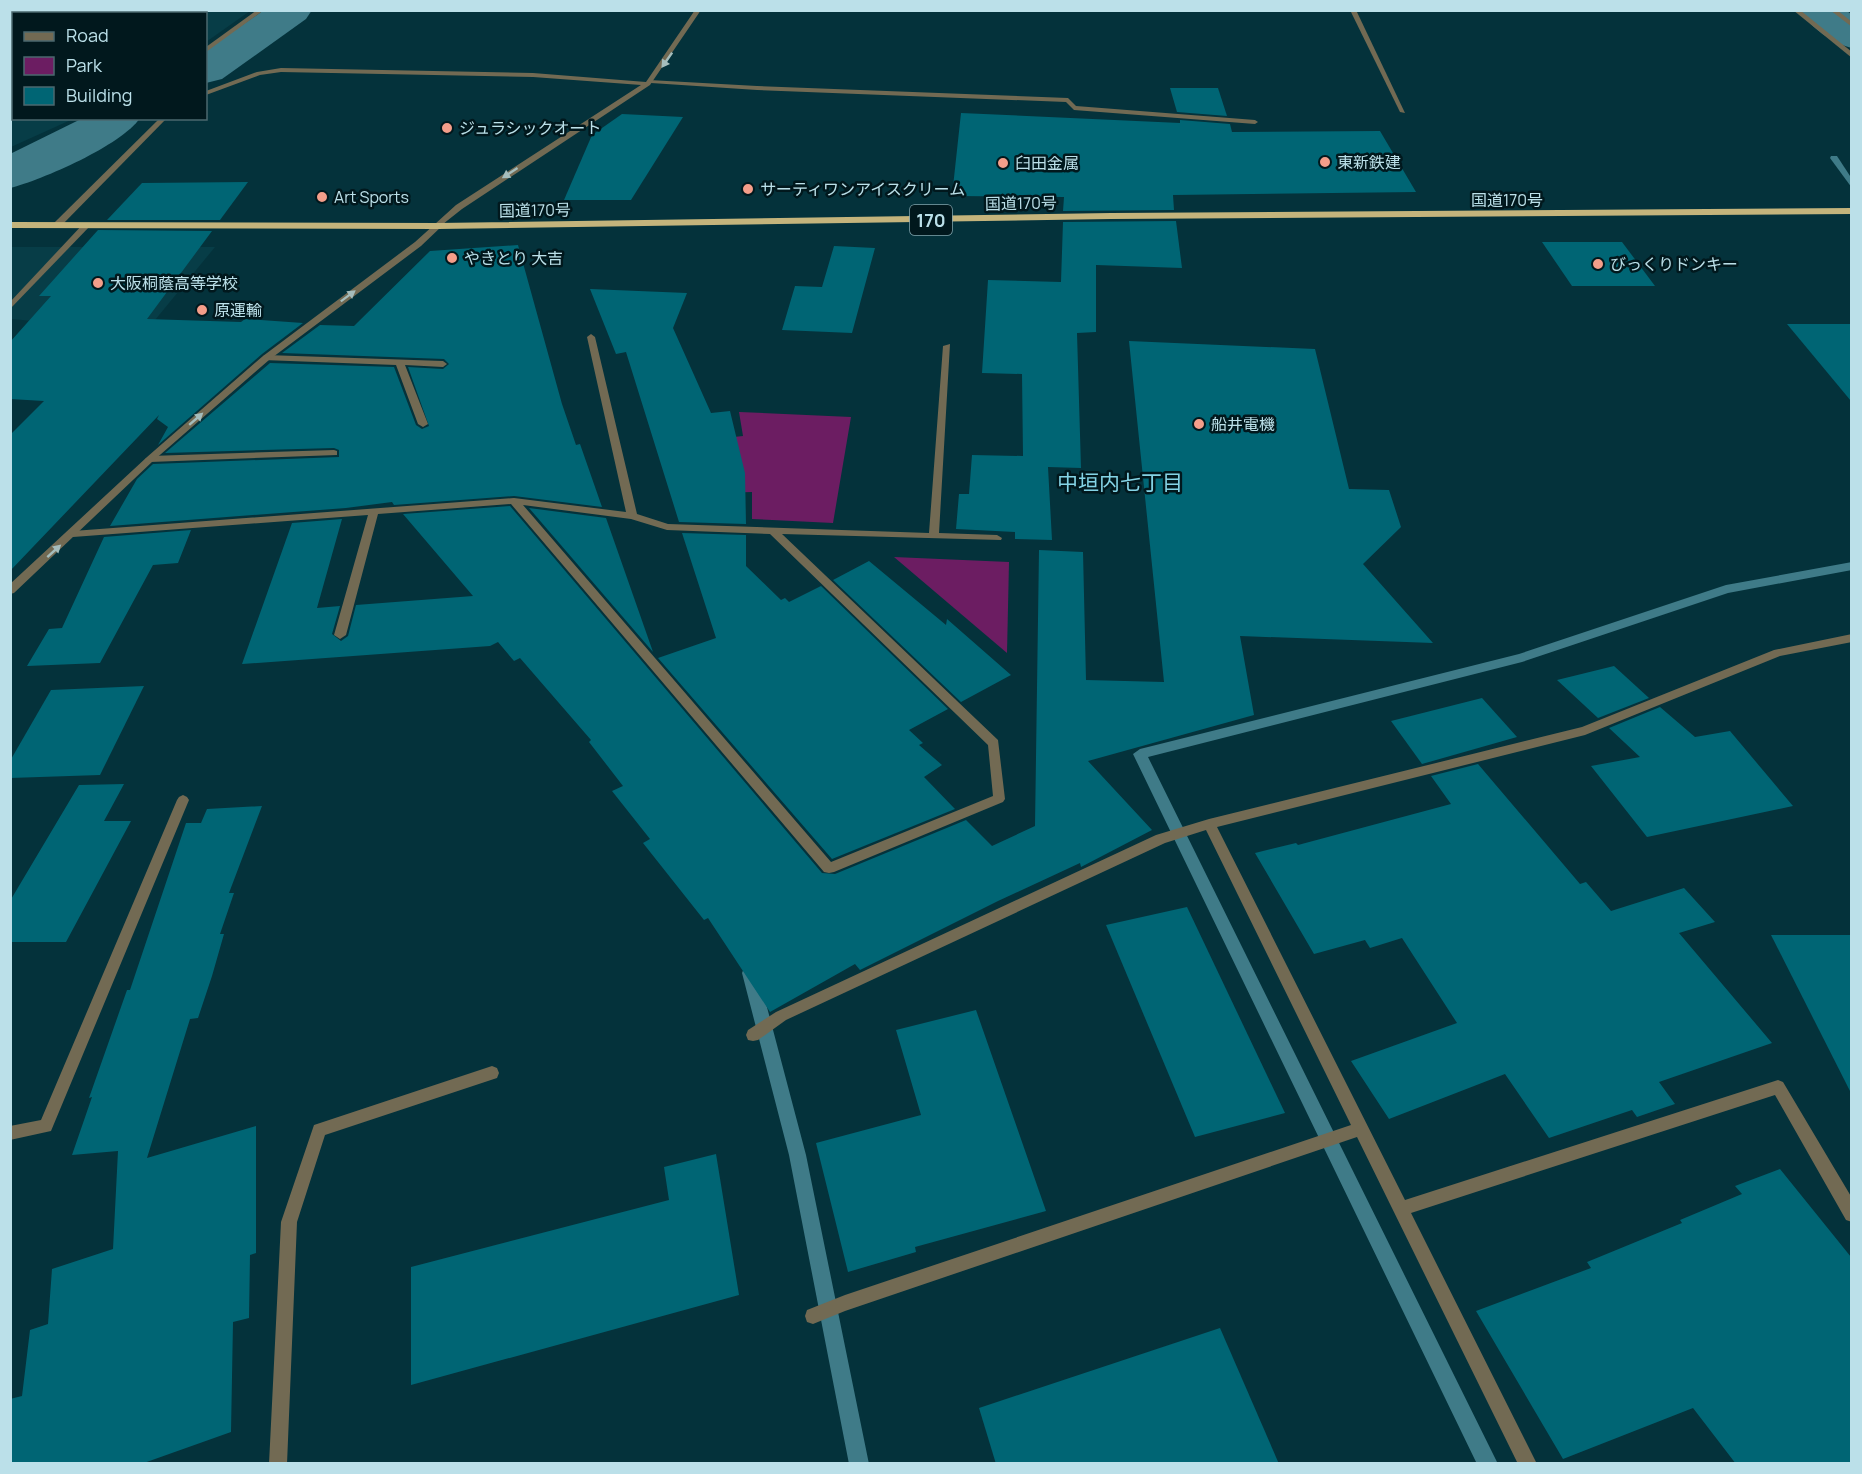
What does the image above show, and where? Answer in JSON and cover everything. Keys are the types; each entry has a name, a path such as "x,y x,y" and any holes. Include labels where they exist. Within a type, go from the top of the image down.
{"highway":[{"name":"国道170号","path":"10,225 438,226 1123,216 1851,211"}],"street":[{"path":"207,49 261,10"},
{"path":"10,591 150,459 266,358 418,244 459,207 650,83 698,10"},
{"path":"1353,10 1403,112"},
{"path":"1796,10 1851,56"},
{"path":"1833,10 1851,25"},
{"path":"207,93 259,72 281,70 533,75 650,83 1068,100 1074,108 1255,122"},
{"path":"57,225 162,120"},
{"path":"10,307 87,225"},
{"path":"591,337 632,516"},
{"path":"934,536 947,346"},
{"path":"266,358 443,364"},
{"path":"400,363 423,424"},
{"path":"150,459 334,453"},
{"path":"514,501 829,868 999,799 994,743 772,531"},
{"path":"73,534 514,501 632,516 667,527 997,538"},
{"path":"340,635 374,512"},
{"path":"753,1035 781,1016 1161,839 1209,824 1585,730 1778,653 1851,638"},
{"path":"10,1133 46,1126 183,800"},
{"path":"1209,824 1528,1464"},
{"path":"275,1463 289,1222 319,1130 492,1073"},
{"path":"1401,1209 1778,1087 1851,1214"},
{"path":"813,1316 845,1302 1361,1129"}],"shaded area":[{"path":"11,10 250,11 207,41 207,12 12,12 12,120 71,120 11,147"},
{"name":"大阪桐蔭高等学校","path":"11,247 215,247 146,331 11,319"}],"green space":[{"path":"739,412 851,417 833,523 752,519 752,492 720,493 716,439 743,436"},
{"path":"894,557 1009,562 1007,653"}],"building":[{"path":"1170,88 1218,88 1227,116 1177,112"},
{"path":"961,113 1180,123 1180,120 1230,124 1232,132 1380,131 1416,192 1173,195 1174,210 1063,211 1064,197 952,196"},
{"path":"622,114 683,117 631,200 564,200 592,135"},
{"path":"248,182 220,220 107,220 142,183"},
{"path":"1176,221 1182,268 1096,265 1096,332 1077,333 1081,468 1048,467 1052,540 1015,539 1015,532 956,529 959,494 969,494 972,455 1023,456 1022,374 982,373 988,280 1061,282 1063,222"},
{"path":"98,230 212,231 147,319 241,322 245,319 303,323 262,354 158,445 168,427 157,419 159,415 10,571 10,435 44,401 10,399 10,342 51,296 39,296"},
{"name":"びっくりドンキー","path":"1542,242 1622,242 1655,286 1572,286"},
{"path":"518,245 562,404 576,445 580,444 602,507 514,496 394,505 392,502 346,508 110,526 137,479 153,464 339,457 339,450 334,448 165,453 270,363 394,367 416,425 422,429 429,426 408,367 443,369 449,364 444,359 282,353 320,325 354,326 430,251"},
{"path":"834,246 875,248 852,333 782,330 795,286 822,287"},
{"path":"590,289 687,293 673,328 711,413 730,411 745,473 746,524 679,522 626,352 616,354"},
{"path":"1787,324 1851,324 1851,401"},
{"path":"1129,341 1315,349 1349,489 1389,490 1401,527 1363,564 1433,643 1240,636 1254,715 1088,761 1152,830 1081,867 1080,863 998,901 860,970 855,964 770,1012 708,918 704,920 643,843 650,839 612,791 623,786 589,742 591,740 520,658 514,661 498,642 490,646 242,664 292,523 342,519 317,608 340,606 332,634 341,641 348,636 356,605 473,596 403,514 510,506 822,873 835,874 966,820 992,846 1035,826 1039,550 1083,552 1086,680 1164,682"},
{"path":"529,508 606,518 653,652"},
{"path":"191,530 178,563 153,565 100,663 27,666 49,629 62,628 104,537"},
{"path":"682,533 746,535 746,566 781,600 785,598 789,602 821,586 948,709 909,730 923,743 919,745 942,765 924,777 955,809 832,859 658,658 716,638"},
{"path":"869,561 946,625 947,619 1011,675 961,702 833,580"},
{"path":"1614,666 1649,698 1598,718 1557,680"},
{"path":"144,686 100,775 10,778 10,761 51,690"},
{"path":"1482,698 1517,737 1422,764 1391,721"},
{"path":"1660,707 1695,737 1730,731 1793,806 1647,837 1591,766 1640,757 1609,728"},
{"path":"1478,764 1580,884 1586,882 1611,911 1684,888 1715,922 1679,933 1772,1043 1659,1082 1675,1104 1637,1117 1632,1110 1549,1138 1505,1074 1389,1119 1351,1061 1457,1023 1402,938 1370,948 1365,940 1314,954 1255,853 1296,843 1298,845 1451,804 1431,776"},
{"path":"124,784 104,821 131,821 66,942 10,942 10,901 79,785"},
{"path":"262,806 229,893 234,893 220,934 224,934 212,976 198,1018 190,1019 147,1158 256,1126 256,1253 250,1255 249,1318 233,1322 231,1432 141,1464 10,1464 10,1399 22,1396 30,1330 48,1324 52,1269 113,1249 118,1151 72,1155 92,1097 89,1098 127,990 130,990 186,823 201,823 207,809"},
{"path":"1187,907 1285,1113 1195,1137 1106,925"},
{"path":"1771,935 1851,935 1851,1093"},
{"path":"976,1010 1046,1211 915,1247 916,1252 848,1272 816,1143 921,1115 896,1030"},
{"path":"716,1154 739,1295 411,1385 411,1267 669,1200 664,1167"},
{"path":"1780,1169 1851,1257 1851,1464 1736,1464 1693,1408 1563,1459 1476,1311 1591,1268 1587,1262 1682,1223 1680,1220 1742,1194 1735,1186"},
{"path":"1220,1328 1279,1464 996,1464 979,1408"}],"waterway":[{"path":"207,69 292,10"},
{"path":"1819,10 1852,35"},
{"path":"10,173 85,138 114,120"},
{"path":"1834,158 1852,186"},
{"path":"1488,1464 1140,754 1522,658 1726,589 1852,566"},
{"path":"750,973 797,1155 824,1278 859,1464"}],"place":[{"name":"ジュラシックオート","path":"447,128"},
{"name":"東新鉄建","path":"1325,162"},
{"name":"臼田金属","path":"1003,163"},
{"name":"サーティワンアイスクリーム","path":"748,189"},
{"name":"Art Sports","path":"322,197"},
{"name":"やきとり 大吉","path":"452,258"},
{"name":"びっくりドンキー","path":"1598,264"},
{"name":"大阪桐蔭高等学校","path":"98,283"},
{"name":"原運輸","path":"202,310"},
{"name":"船井電機","path":"1199,424"}],"district":[{"name":"中垣内七丁目","path":"1120,482"}]}
